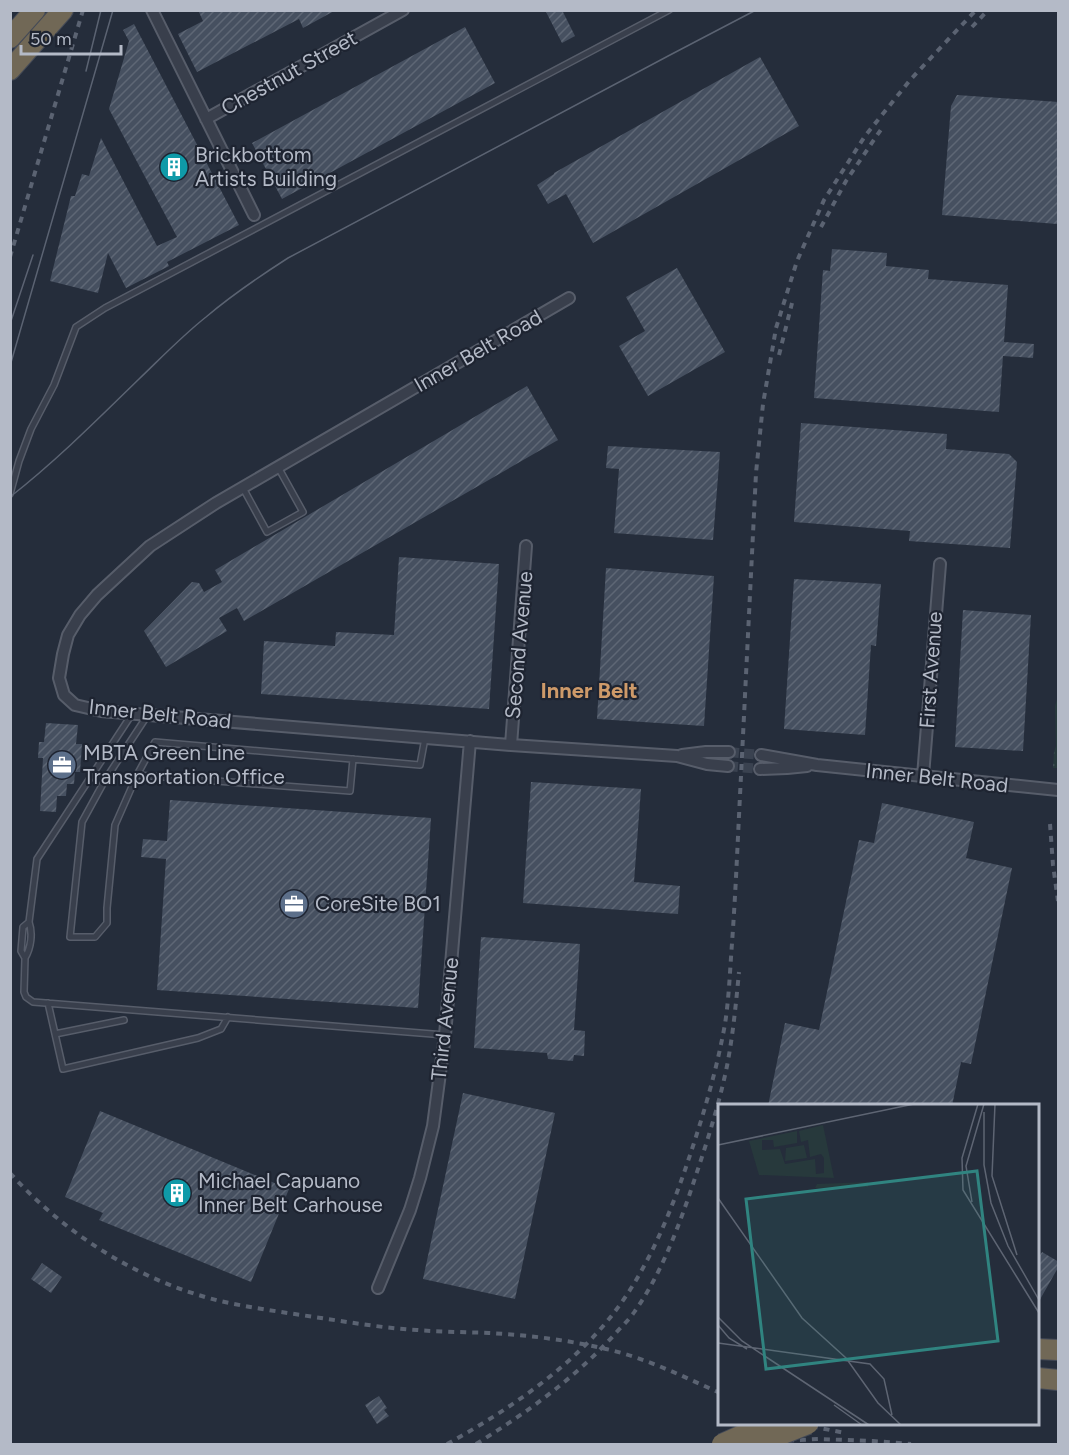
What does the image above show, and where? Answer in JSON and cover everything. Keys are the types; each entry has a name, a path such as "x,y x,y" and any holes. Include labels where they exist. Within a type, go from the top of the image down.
{"highway":[{"path":"10,70 63,10"},
{"path":"1039,1349 1059,1350"},
{"path":"1039,1378 1059,1380"},
{"path":"722,1444 764,1425"},
{"path":"758,1444 806,1425"}],"street":[{"path":"152,10 254,215"},
{"name":"Chestnut Street","path":"206,119 403,10"},
{"name":"Inner Belt Road","path":"569,298 242,487 184,522 150,546 97,595 80,615 68,635 59,678 64,695 75,705 101,711 511,745 677,756 707,764 729,766"},
{"name":"Second Avenue","path":"511,745 526,546"},
{"name":"First Avenue","path":"923,776 940,564"},
{"name":"Third Avenue","path":"378,1288 410,1210 423,1169 436,1107 445,1035 470,741"},
{"name":"Inner Belt Road","path":"677,756 729,752"},
{"name":"Inner Belt Road","path":"761,755 816,765 1059,790"},
{"name":"Inner Belt Road","path":"760,769 816,765"}],"lane":[{"path":"10,494 31,429 54,385 76,327 105,308 669,10"},
{"path":"242,487 267,532 303,512 278,466"},
{"path":"132,714 37,859 29,922 23,927 21,951 25,958 24,992 26,997 33,1002 445,1035"},
{"path":"148,715 105,780 82,822 70,937 95,937 107,923 115,825 137,775 155,742 420,765 425,738"},
{"path":"137,775 350,791 353,759"},
{"path":"48,1003 63,1069 198,1038 221,1029 228,1017"},
{"path":"55,1034 124,1020"}],"shaded area":[{"path":"1058,696 1058,768 1053,768 1056,746 1055,706"}],"building":[{"path":"198,10 336,10 303,28 299,19 197,72 178,34 203,21"},
{"path":"545,10 562,10 575,36 562,43"},
{"path":"134,24 239,225 167,262 169,266 126,288 108,253 98,293 50,281 71,196 75,196 82,174 89,176 101,138 157,246 177,237 109,109 129,41 123,30"},
{"path":"465,27 495,83 282,199 252,143"},
{"path":"760,57 799,126 593,243 566,194 548,204 537,185 554,173"},
{"path":"957,95 1059,102 1057,224 942,215 951,106"},
{"path":"832,249 887,253 886,266 929,270 928,279 1008,285 1004,342 1034,344 1033,358 1003,356 999,412 814,398 823,270 830,271"},
{"path":"677,268 725,352 648,396 619,346 645,331 626,297"},
{"path":"527,386 558,440 244,621 237,608 219,618 227,631 166,667 144,631 192,582 199,583 204,592 222,582 215,570"},
{"path":"801,423 947,434 946,449 1009,454 1017,462 1010,548 909,541 910,531 794,522"},
{"path":"608,446 720,452 713,540 614,533 619,469 606,468"},
{"path":"399,557 499,564 489,709 261,694 264,641 335,646 336,632 394,635"},
{"path":"606,568 714,576 704,726 597,719"},
{"path":"794,579 881,584 876,646 871,645 865,735 784,729"},
{"path":"963,610 1031,615 1023,751 955,747"},
{"name":"MBTA Green Line Transportation Office","path":"46,723 78,725 76,744 82,744 80,772 75,772 74,784 67,784 66,796 57,796 56,812 40,811 43,758 38,758 39,742 44,742"},
{"path":"531,782 641,789 634,882 680,886 678,914 523,903"},
{"name":"CoreSite BO1","path":"170,800 431,818 418,1008 157,990 166,859 141,857 143,839 167,841"},
{"path":"882,803 974,822 966,858 1012,868 971,1064 961,1062 952,1104 768,1104 785,1023 819,1030 859,840 874,843"},
{"path":"481,937 580,944 574,1030 585,1031 584,1056 574,1055 573,1061 548,1059 547,1053 474,1048"},
{"path":"463,1093 555,1113 515,1299 423,1279"},
{"name":"Michael Capuano Inner Belt Carhouse","path":"100,1111 289,1189 251,1282 99,1220 103,1213 65,1197"},
{"path":"1042,1252 1059,1262 1059,1266 1039,1301 1039,1257"},
{"path":"42,1263 62,1277 51,1293 31,1279"},
{"path":"379,1396 389,1416 377,1424 365,1405"}],"tunnel":[{"path":"729,752 761,755"},
{"path":"728,766 760,769"}],"tram line":[{"path":"86,71 101,10"},
{"path":"10,366 113,10"},
{"path":"10,497 76,440 189,332 246,286 288,258 756,10"},
{"path":"10,324 33,255"}],"railway":[{"path":"10,257 83,10"},
{"path":"447,1444 493,1417 538,1386 580,1350 599,1330 616,1310 637,1278 656,1243 678,1188 708,1098 725,1024 736,881 756,473 763,404 776,328 797,261 824,200 865,136 911,79 976,10"},
{"path":"972,27 988,10"},
{"path":"821,227 846,181 882,128"},
{"path":"779,355 792,303"},
{"path":"1050,824 1058,901"},
{"path":"476,1444 531,1407 583,1366 630,1317 652,1284 678,1226 715,1115 729,1054 739,972"},
{"path":"10,1173 55,1216 106,1253 133,1268 190,1292 243,1306 378,1326 426,1331 518,1335 577,1343 635,1357 718,1392"},
{"path":"805,1425 845,1433"},
{"path":"716,1444 819,1439 911,1444"}],"place":[{"name":"Brickbottom Artists Building","path":"174,167"},
{"name":"MBTA Green Line Transportation Office","path":"62,765"},
{"name":"CoreSite BO1","path":"294,904"},
{"name":"Michael Capuano Inner Belt Carhouse","path":"177,1193"}],"district":[{"name":"Inner Belt","path":"589,690"}]}
